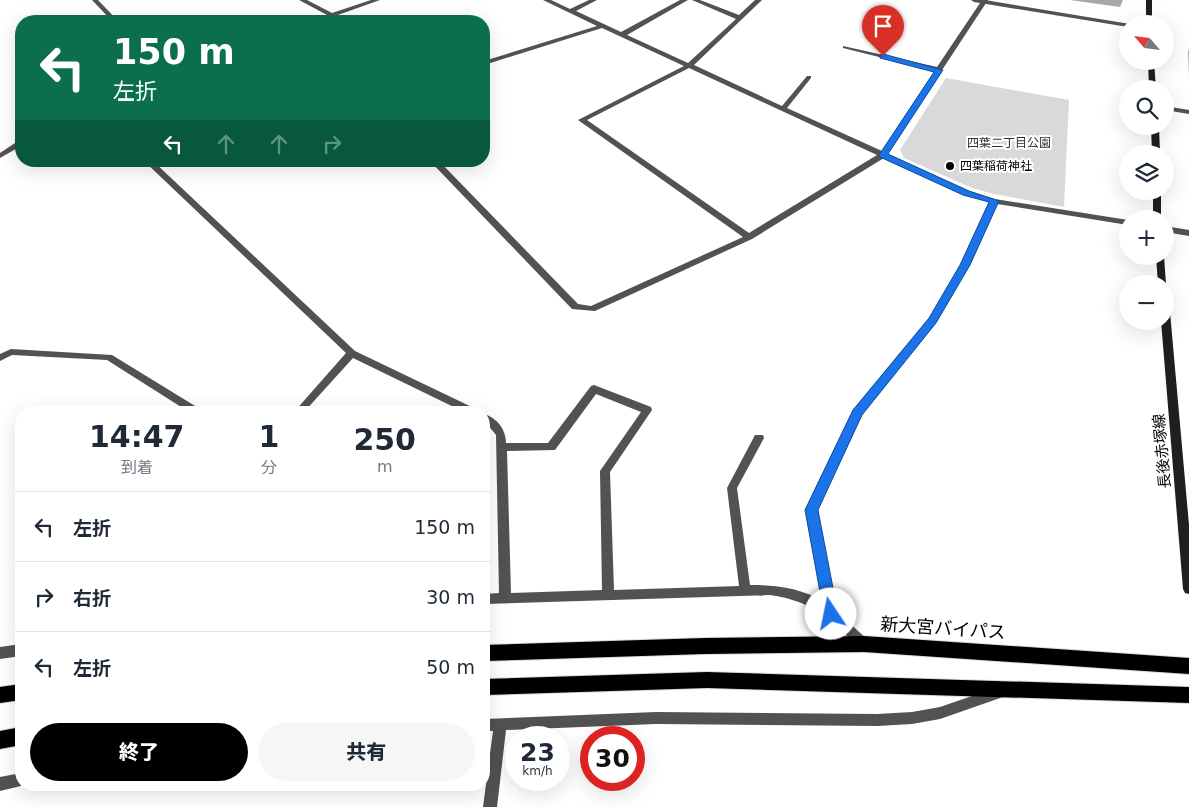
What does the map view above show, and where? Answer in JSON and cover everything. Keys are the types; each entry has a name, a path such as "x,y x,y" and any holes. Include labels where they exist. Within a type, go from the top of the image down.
{"highway":[{"name":"新大宮バイパス","path":"490,653 705,646 864,644 1189,666"},
{"path":"490,687 706,680 1189,695"},
{"path":"0,695 15,693"},
{"path":"0,740 15,737"}],"main road":[{"path":"1149,0 1149,15"},
{"name":"長後赤塚線","path":"1167,330 1189,589"}],"street":[{"path":"95,0 110,15"},
{"path":"302,0 328,15"},
{"path":"340,15 377,0"},
{"path":"546,0 966,193 994,201 1119,222"},
{"path":"571,12 594,0"},
{"path":"621,35 685,0"},
{"path":"695,0 740,18"},
{"path":"749,237 582,120 689,66 759,0"},
{"path":"974,0 1119,24"},
{"path":"440,167 575,307 592,310 749,237 883,155 984,1"},
{"path":"490,61 602,26"},
{"path":"845,47 939,70"},
{"path":"783,109 809,77"},
{"path":"1174,110 1189,112"},
{"path":"0,156 15,147"},
{"path":"154,167 352,353 460,406"},
{"path":"831,614 812,510 857,413 933,320 965,265 994,201"},
{"path":"1174,230 1189,233"},
{"path":"0,358 11,352 109,357 187,406"},
{"path":"304,406 352,353"},
{"path":"501,447 552,446 594,389 647,410 605,470 608,594"},
{"path":"490,421 500,434 504,597"},
{"path":"745,590 732,488 759,438"},
{"path":"490,598 745,590 795,593 818,603 864,644"},
{"path":"0,653 15,651"},
{"path":"490,725 656,718 867,720 912,718 940,713 1006,690"},
{"path":"490,807 500,724"},
{"path":"0,784 15,781"}],"green space":[{"name":"四葉二丁目公園","path":"946,78 1069,100 1064,207 972,188 904,158 900,150"}],"place":[{"name":"四葉稲荷神社","path":"950,166"}],"route":[{"path":"831,614 812,510 857,413 933,320 965,265 994,201 966,193 883,155 939,70 883,56"}]}
